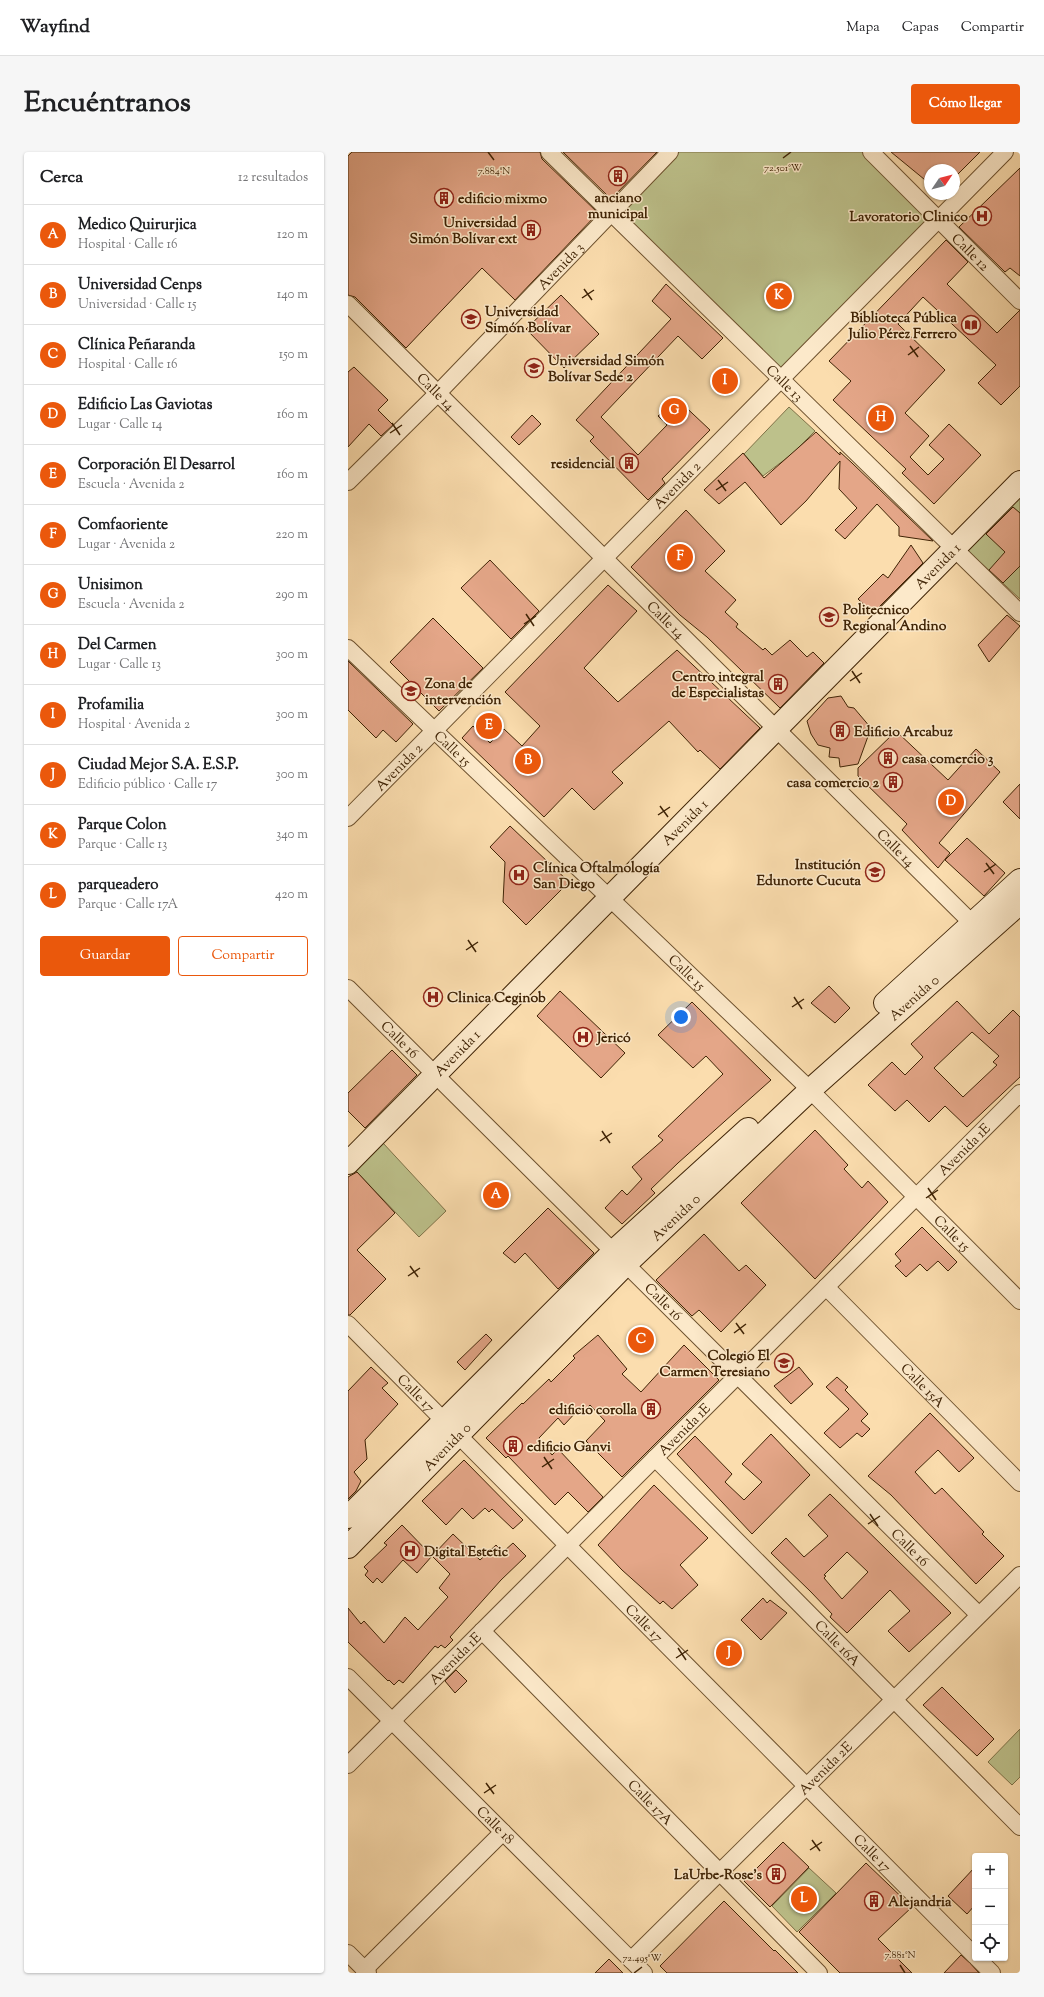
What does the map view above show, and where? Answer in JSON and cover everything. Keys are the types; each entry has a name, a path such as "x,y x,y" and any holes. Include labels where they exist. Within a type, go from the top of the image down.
{"street":[{"name":"Calle 13","path":"549,152 1020,613"},
{"name":"Avenida 3","path":"348,482 438,393 670,152"},
{"name":"Calle 12","path":"871,152 1020,301"},
{"name":"Avenida 2","path":"348,818 939,221 1005,152"},
{"name":"Calle 14","path":"348,304 979,929"},
{"name":"Avenida 1","path":"348,1163 1020,482"},
{"name":"Calle 15","path":"348,648 806,1085 1020,1301"},
{"name":"Avenida 0","path":"348,1547 452,1428 621,1257 806,1085 979,929 1020,880"},
{"name":"Avenida 0","path":"979,929 1020,903"},
{"name":"Calle 16","path":"348,988 621,1257 737,1376 980,1615"},
{"name":"Avenida 1E","path":"348,1765 1020,1093"},
{"name":"Calle 15A","path":"826,1287 1020,1483"},
{"name":"Calle 17","path":"348,1324 972,1953"},
{"name":"Avenida 0","path":"348,1517 452,1428"},
{"name":"Calle 16A","path":"655,1458 1020,1827"},
{"name":"Avenida 2E","path":"631,1960 1020,1575"},
{"name":"Calle 17A","path":"482,1631 719,1874 819,1973"},
{"name":"Calle 18","path":"348,1677 644,1973"},
{"path":"348,1953 366,1971 503,1832"},
{"path":"980,1961 992,1973"}],"green space":[{"path":"679,152 867,152 931,216 782,376 620,213"},
{"path":"789,407 815,431 792,454 763,476 744,454"},
{"path":"1020,494 1020,599 967,550"},
{"path":"383,1143 446,1211 419,1237 355,1170"},
{"path":"1020,1729 1020,1777 1012,1785 988,1762"},
{"path":"809,1868 836,1893 797,1932 772,1906"}],"building":[{"path":"352,152 540,152 542,159 598,213 515,300 482,268 406,348 355,297 348,295 348,156"},
{"name":"anciano municipal","path":"563,152 657,152 611,199"},
{"path":"891,152 980,152 960,172 960,164 924,164 924,179"},
{"path":"1020,168 1020,276 1010,268 1005,272 959,227"},
{"path":"946,240 968,262 947,284 997,333 1020,310 1020,386 1001,405 978,383 996,365 923,297 898,324 945,370 905,413 929,436 910,457 928,475 944,459 929,445 949,424 981,455 934,504 902,473 906,469 833,400 851,381 829,361"},
{"path":"666,284 723,338 702,359 678,336 601,417 638,455 667,425 658,416 676,398 710,430 662,479 665,483 648,500 590,441 594,437 576,420 671,319 652,301"},
{"path":"561,295 599,334 564,368 526,329"},
{"path":"354,367 388,400 378,410 393,425 381,436 369,424 348,447 348,372"},
{"path":"532,415 541,424 519,445 511,437"},
{"path":"816,432 840,455 840,452 852,463 933,541 899,536 899,527 877,504 845,539 835,530 857,508 839,489 840,461 806,501 781,525 745,482 719,504 704,490 743,453 764,478"},
{"path":"1013,507 1020,513 1020,566 1003,583 989,570 1005,552 986,534"},
{"path":"686,510 725,551 705,571 736,600 725,612 738,624 736,627 763,650 765,648 772,655 790,640 807,657 813,652 824,663 780,708 707,637 680,615 631,567"},
{"path":"911,545 923,563 873,613 858,599 883,574 888,578"},
{"path":"490,560 539,611 511,639 461,588"},
{"path":"608,585 637,611 584,668 618,702 677,650 760,728 720,769 700,750 698,752 669,721 612,772 623,783 594,810 572,788 544,817 462,738 473,726 490,743 504,729 522,746 540,726 505,692"},
{"path":"1007,615 1020,626 989,662 978,645"},
{"path":"433,618 483,668 439,711 390,662"},
{"path":"348,661 413,724 396,742 383,730 376,738 348,710"},
{"name":"Edificio Arcabuz","path":"841,696 848,707 854,708 871,728 858,764 840,767 839,758 829,757 830,748 818,745 811,734 807,721 828,698"},
{"path":"896,731 948,780 976,749 1000,772 939,843 950,853 938,868 902,830 907,824 858,776 858,768"},
{"path":"1020,784 1020,819 1003,802"},
{"name":"Clínica Oftalmología San Diego","path":"510,826 569,882 526,925 503,902 505,862 490,847"},
{"path":"967,838 1005,873 984,896 945,860"},
{"path":"829,986 850,1008 835,1023 811,1003"},
{"name":"Jericó","path":"560,991 625,1053 601,1078 537,1016"},
{"path":"957,1001 989,1034 1013,1010 1020,1017 1020,1077 967,1127 945,1106 929,1122 907,1100 895,1111 868,1085 892,1062 905,1075 923,1057 911,1044","holes":["972,1032 999,1056 993,1062 997,1065 963,1097 934,1068"]},
{"path":"692,1002 771,1080 651,1189 655,1193 622,1224 605,1208 622,1190 627,1195 642,1179 632,1167 663,1140 658,1136 723,1074 706,1056 693,1068 658,1035"},
{"path":"392,1050 417,1075 365,1128 348,1111 348,1093"},
{"path":"815,1130 848,1165 844,1169 862,1188 868,1181 888,1202 815,1279 741,1203"},
{"path":"357,1172 395,1213 357,1250 386,1279 350,1315 348,1315 348,1177"},
{"path":"548,1208 594,1253 558,1289 525,1253 515,1263 503,1253"},
{"path":"922,1227 957,1262 948,1271 938,1261 927,1271 920,1264 906,1277 895,1266 901,1261 895,1254"},
{"path":"704,1234 739,1271 746,1265 766,1285 721,1332 699,1310 692,1316 656,1280"},
{"path":"486,1334 492,1340 465,1370 457,1362"},
{"path":"598,1335 627,1369 622,1374 641,1392 684,1345 719,1380 622,1477 586,1441 605,1421 590,1405 581,1414 578,1410 564,1425 558,1418 539,1438 552,1455 558,1449 603,1497 588,1512 568,1492 555,1505 508,1456 506,1458 486,1438 549,1379 551,1382 575,1358 573,1356"},
{"path":"371,1367 388,1383 382,1388 398,1404 365,1440 367,1459 354,1472 361,1481 356,1491 348,1499 348,1391"},
{"path":"799,1367 813,1384 791,1404 774,1386"},
{"path":"837,1377 848,1387 845,1390 868,1414 861,1421 870,1429 862,1437 857,1433 840,1448 824,1433 849,1409 826,1387"},
{"path":"930,1413 974,1458 959,1472 938,1450 915,1472 935,1494 942,1488 984,1532 982,1534 1004,1556 976,1584 891,1495 868,1476"},
{"path":"771,1434 810,1475 752,1534 677,1454 695,1436 732,1474 725,1482 744,1500 762,1482 742,1464"},
{"path":"464,1460 523,1520 513,1529 492,1509 489,1512 485,1508 473,1519 462,1508 446,1525 422,1501"},
{"path":"654,1485 708,1538 680,1565 698,1585 672,1609 663,1601 660,1604 622,1570 598,1545"},
{"path":"830,1494 951,1613 909,1652 888,1631 910,1611 890,1590 847,1633 830,1617 832,1614 771,1553 786,1538 804,1557 828,1536 808,1515","holes":["847,1552 868,1572 842,1599 824,1578 826,1576 824,1575"]},
{"path":"402,1525 432,1556 417,1573 403,1560 382,1583 377,1578 373,1583 365,1575 368,1571 364,1567 387,1545 384,1543"},
{"path":"453,1534 480,1560 496,1545 503,1552 513,1543 526,1556 501,1580 450,1637 453,1640 445,1648 441,1645 438,1648 435,1646 403,1683 399,1680 394,1685 348,1642 348,1608 361,1624 364,1621 384,1643 405,1617 418,1630 448,1597 439,1588 450,1574 432,1556"},
{"path":"763,1598 767,1603 770,1600 787,1613 761,1640 741,1620"},
{"path":"456,1670 467,1681 455,1693 445,1681"},
{"path":"942,1687 994,1739 977,1756 923,1705"},
{"name":"LaUrbe-Rose's","path":"783,1842 809,1867 770,1907 744,1881"},
{"path":"866,1863 912,1907 878,1939 912,1973 840,1973 799,1932"},
{"path":"972,1870 972,1908 967,1914 948,1896"},
{"path":"724,1901 798,1973 667,1973 660,1966"},
{"path":"961,1955 970,1963 979,1973 944,1973"},
{"path":"609,1959 623,1973 595,1973"}],"place":[{"name":"anciano municipal","path":"618,176"},
{"name":"edificio mixmo","path":"444,198"},
{"name":"Lavoratorio Clinico","path":"982,216"},
{"name":"Universidad Simón Bolívar ext","path":"531,230"},
{"name":"Parque Colon","path":"779,296"},
{"name":"Universidad Simón Bolívar","path":"471,319"},
{"name":"Biblioteca Pública Julio Pérez Ferrero","path":"971,325"},
{"name":"Universidad Simón Bolívar Sede 2","path":"534,368"},
{"name":"Profamilia","path":"725,381"},
{"name":"Unisimon","path":"674,411"},
{"name":"Del Carmen","path":"881,418"},
{"name":"residencial","path":"629,463"},
{"name":"Comfaoriente","path":"680,557"},
{"name":"Politecnico Regional Andino","path":"829,617"},
{"name":"Centro integral de Especialistas","path":"778,684"},
{"name":"Zona de intervención","path":"411,691"},
{"name":"Corporación El Desarrol","path":"489,726"},
{"name":"Edificio Arcabuz","path":"840,731"},
{"name":"casa comercio 3","path":"888,758"},
{"name":"Universidad Cenps","path":"528,761"},
{"name":"casa comercio 2","path":"893,782"},
{"name":"Edificio Las Gaviotas","path":"951,802"},
{"name":"Institución Edunorte Cucuta","path":"875,872"},
{"name":"Clínica Oftalmología San Diego","path":"519,875"},
{"name":"Clinica Ceginob","path":"433,997"},
{"name":"Jericó","path":"583,1037"},
{"name":"Medico Quirurjica","path":"496,1195"},
{"name":"Clínica Peñaranda","path":"641,1340"},
{"name":"Colegio El Carmen Teresiano","path":"784,1363"},
{"name":"edificio corolla","path":"651,1409"},
{"name":"edificio Ganvi","path":"513,1446"},
{"name":"Digital Estetic","path":"410,1551"},
{"name":"Ciudad Mejor S.A. E.S.P.","path":"729,1653"},
{"name":"LaUrbe-Rose's","path":"776,1874"},
{"name":"parqueadero","path":"804,1899"},
{"name":"Alejandria","path":"874,1901"}]}
